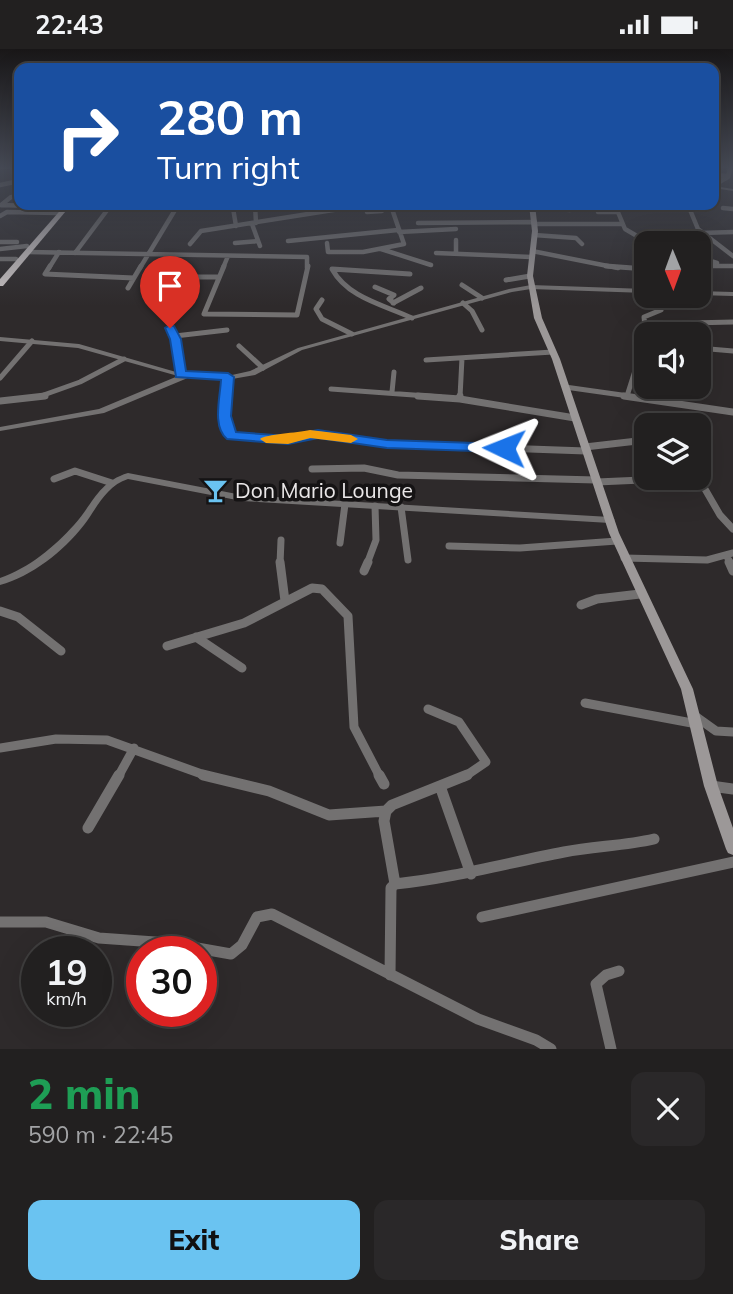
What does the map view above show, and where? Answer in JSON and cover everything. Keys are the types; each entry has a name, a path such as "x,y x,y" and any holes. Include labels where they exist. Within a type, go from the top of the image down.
{"highway":[{"path":"0,283 58,213"},
{"path":"0,277 58,213"}],"main road":[{"path":"534,213 531,281 538,318 553,352 617,541 687,689 711,786 733,849"}],"street":[{"path":"75,253 105,213"},
{"path":"128,288 173,213"},
{"path":"234,213 236,226"},
{"path":"236,243 259,244 255,213"},
{"path":"190,244 200,231 309,213"},
{"path":"327,243 326,250 331,252 381,249 404,244 393,213"},
{"path":"618,213 622,224"},
{"path":"689,213 690,221 699,231"},
{"path":"472,221 476,230"},
{"path":"418,223 472,221 622,224 634,232"},
{"path":"288,241 454,229 449,223"},
{"path":"711,233 733,233"},
{"path":"534,235 573,238 581,240 582,244"},
{"path":"456,240 456,253"},
{"path":"711,240 733,256"},
{"path":"0,242 17,242"},
{"path":"0,249 309,258 296,315 204,314 228,256"},
{"path":"381,249 431,265"},
{"path":"59,252 45,274 134,278"},
{"path":"436,253 565,255 578,263 634,268"},
{"path":"0,259 16,259"},
{"path":"711,261 730,266"},
{"path":"412,318 393,305 346,287 335,278 332,269 407,273 406,267 420,262"},
{"path":"711,266 730,266"},
{"path":"179,277 219,277"},
{"path":"506,280 634,290"},
{"path":"0,339 79,346 185,375 248,375 300,349 482,298 531,281"},
{"path":"462,285 482,298"},
{"path":"375,287 394,295 389,299 393,305"},
{"path":"393,305 421,288"},
{"path":"711,293 733,294"},
{"path":"322,300 316,309 322,319 352,334"},
{"path":"463,303 472,311 481,330"},
{"path":"645,322 645,317 661,310 660,308"},
{"path":"711,323 733,322"},
{"path":"170,328 175,336 185,375"},
{"path":"175,336 227,330"},
{"path":"0,378 32,341"},
{"path":"239,346 263,367"},
{"path":"711,349 733,351"},
{"path":"426,360 483,354 553,352"},
{"path":"460,399 462,358"},
{"path":"0,401 32,400 50,395 124,359"},
{"path":"392,392 394,372"},
{"path":"0,429 101,411 185,375"},
{"path":"228,377 225,416 227,433 232,436 288,440 318,434 387,444 585,449 634,442"},
{"path":"628,396 634,378"},
{"path":"565,387 733,412"},
{"path":"331,389 460,399 575,418"},
{"path":"312,469 364,468 398,475 634,480"},
{"path":"54,479 75,471 112,483"},
{"path":"0,582 32,566 68,537 112,483 120,478 136,476 218,495 610,520"},
{"path":"706,490 720,515 733,529"},
{"path":"340,543 345,504"},
{"path":"364,571 376,540 375,506"},
{"path":"401,507 408,561"},
{"path":"281,540 279,555 285,601"},
{"path":"449,546 520,548 617,541"},
{"path":"624,558 707,560 730,555 733,571"},
{"path":"167,646 244,623 285,601 317,588 348,616 354,727 384,784"},
{"path":"581,605 597,599 640,594"},
{"path":"0,611 18,617 61,651"},
{"path":"196,638 242,668"},
{"path":"585,702 696,720 716,731 733,732"},
{"path":"395,884 384,821 386,811 392,804 459,780 486,762 460,722 428,709"},
{"path":"0,747 56,739 107,740 195,773 269,791 329,815 386,811"},
{"path":"88,828 134,748"},
{"path":"440,786 471,873"},
{"path":"711,786 733,789"},
{"path":"390,975 391,888 395,884 471,873 568,851 623,846 654,839"},
{"path":"482,917 733,862"},
{"path":"0,922 46,922 78,934 99,938 169,943 231,954 239,949 256,917 264,913 478,1019 536,1040 551,1049"},
{"path":"611,1049 596,984 606,975 619,971"}],"slow traffic":[{"path":"266,439 288,440 318,434 351,439"}],"place":[{"name":"Don Mario Lounge","path":"215,491"}],"route":[{"path":"170,328 176,339 181,374 228,377 225,416 227,433 232,436 288,440 318,434 387,444 504,448"}]}
